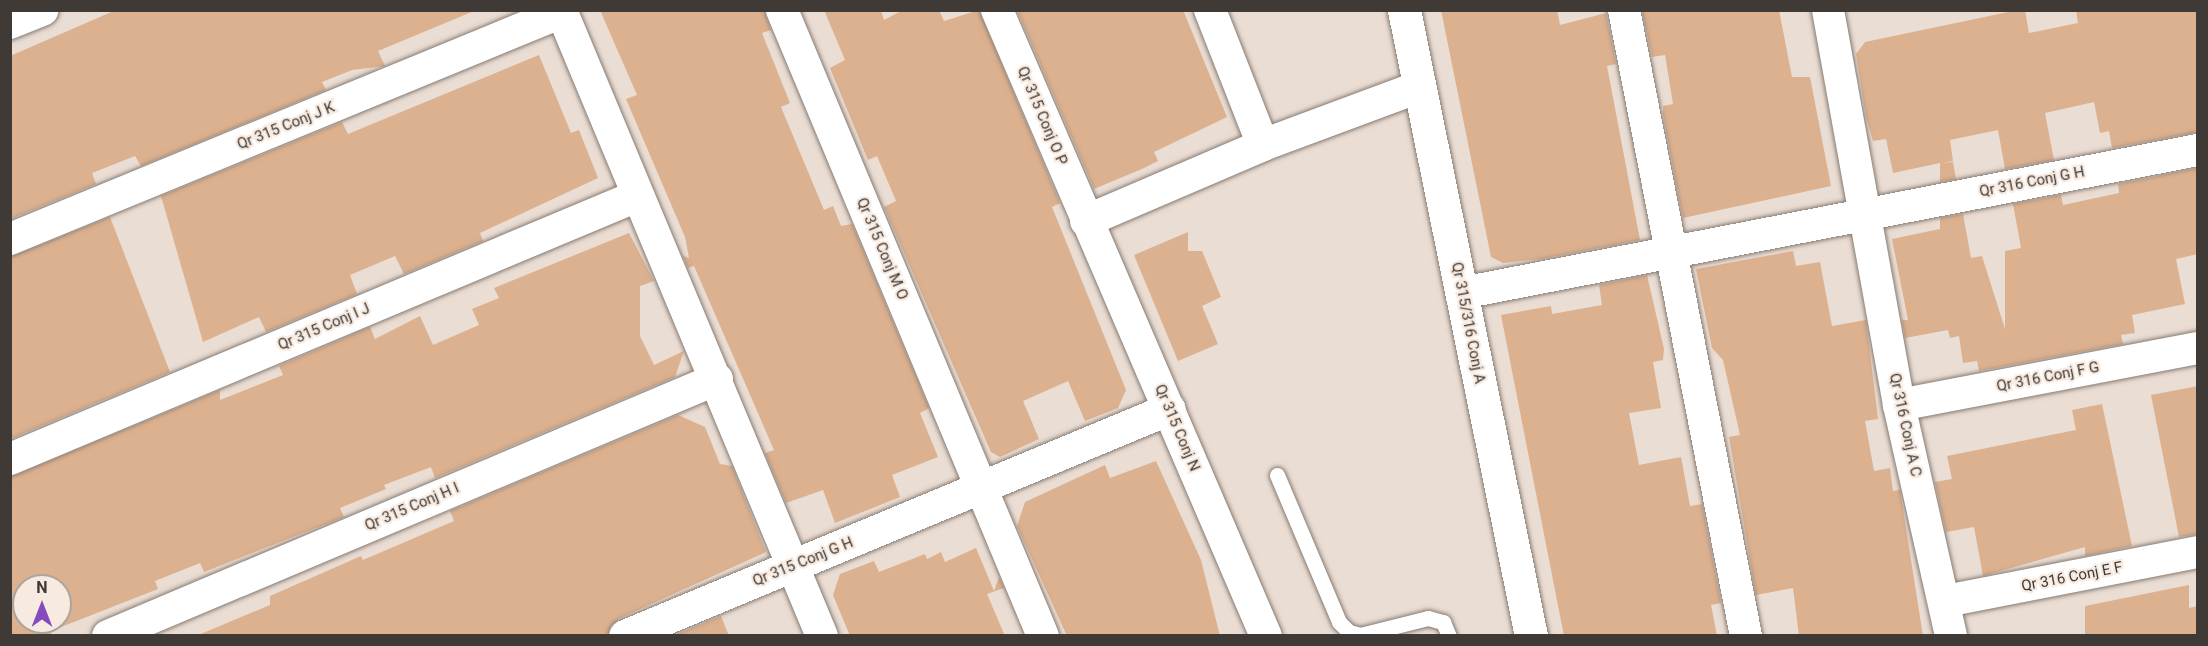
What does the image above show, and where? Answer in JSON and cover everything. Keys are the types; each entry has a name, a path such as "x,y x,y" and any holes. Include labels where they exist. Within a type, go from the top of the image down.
{"street":[{"path":"10,23 42,10"},
{"name":"Qr 315 Conj M O","path":"782,10 1042,636"},
{"name":"Qr 315 Conj O P","path":"997,10 1086,221"},
{"path":"1210,10 1263,145"},
{"name":"Qr 315/316 Conj A","path":"1404,10 1531,636"},
{"path":"1624,10 1674,252 1746,636"},
{"path":"561,11 822,636"},
{"name":"Qr 315 Conj J K","path":"10,239 561,11"},
{"name":"Qr 316 Conj A C","path":"1835,12 1899,405 1946,601 1951,636"},
{"path":"1086,221 1263,145 1419,87"},
{"name":"Qr 316 Conj G H","path":"1462,293 2198,150"},
{"name":"Qr 315 Conj I J","path":"10,459 637,196"},
{"name":"Qr 315 Conj N","path":"1086,221 1170,409 1266,636"},
{"name":"Qr 316 Conj F G","path":"1899,405 2198,348"},
{"name":"Qr 315 Conj H I","path":"108,636 717,380"},
{"name":"Qr 315 Conj G H","path":"625,636 1170,409"},
{"name":"Qr 316 Conj E F","path":"1946,601 2198,552"}],"lane":[{"path":"1277,475 1339,622 1349,632 1360,634 1428,618 1443,622 1449,636"}],"building":[{"path":"116,10 474,11 378,51 385,66 352,70 322,82 326,90 141,166 135,156 92,173 96,184 10,219 10,56"},
{"path":"600,10 764,10 771,30 762,33 790,103 781,107 824,210 833,206 841,226 852,224 929,408 920,413 938,457 892,475 900,497 835,523 823,490 786,503 765,453 774,450 694,266 688,268 683,256 689,258 685,237 626,99 637,95"},
{"path":"824,10 881,10 884,20 903,10 939,10 944,21 979,10 1060,203 1052,207 1126,390 1118,408 1085,421 1068,381 1023,401 1039,439 1000,457 991,452 884,207 896,201 877,156 868,160 830,68 845,60"},
{"path":"1017,10 1183,10 1227,117 1154,152 1158,161 1094,189"},
{"path":"1441,10 1557,10 1560,25 1606,13 1616,64 1607,66 1640,240 1541,259 1503,263 1491,257"},
{"path":"1642,10 1779,10 1792,77 1810,77 1831,186 1683,218 1663,115 1663,106 1673,104 1665,55 1652,57"},
{"path":"2025,10 2029,33 2078,23 2076,10 2198,10 2198,132 2112,148 2109,131 2100,133 2094,102 2045,113 2054,160 2005,169 1998,130 1950,140 1953,161 1943,163 1953,162 1956,179 1940,182 1940,163 1893,173 1886,139 1873,141 1866,117 1856,54 1865,42"},
{"path":"539,55 571,133 579,130 598,178 480,233 483,241 404,274 395,256 350,275 357,294 266,332 259,317 203,342 161,196 342,122 348,134"},
{"path":"2198,168 2198,254 2176,259 2185,304 2132,315 2135,333 2121,335 2123,344 1979,371 1977,361 1963,363 1959,336 1950,338 1948,330 1905,338 1902,320 1908,320 1892,239 1940,229 1940,218 1963,214 1971,258 1982,256 2005,329 2005,251 2021,248 2013,204 2061,195 2063,205 2119,193 2118,184"},
{"path":"110,217 170,372 10,439 10,257"},
{"path":"1188,232 1188,251 1202,251 1221,297 1202,306 1218,344 1178,361 1134,255"},
{"path":"629,233 654,281 640,286 640,336 654,365 684,351 675,377 435,478 431,467 384,485 386,489 340,508 344,517 204,572 200,563 155,581 158,589 72,623 72,574 12,574 12,634 51,634 51,636 10,636 10,477 220,390 220,400 283,375 279,366 370,327 375,339 420,316 433,345 479,325 472,309 499,298 494,288"},
{"path":"1793,251 1796,266 1820,262 1832,326 1866,320 1878,419 1865,421 1874,471 1890,468 1893,491 1900,490 1923,636 1799,636 1793,588 1756,595 1729,437 1740,435 1723,360 1712,348 1696,269"},
{"path":"1647,275 1664,349 1663,360 1653,362 1661,408 1629,413 1639,465 1681,457 1690,506 1702,504 1721,603 1711,605 1717,636 1564,636 1501,315 1551,306 1552,314 1602,305 1599,285"},
{"path":"2198,386 2198,534 2179,537 2151,395"},
{"path":"2102,404 2132,546 2085,556 2085,547 1983,576 1974,527 1946,532 1935,482 1952,479 1947,456 2076,430 2072,410"},
{"path":"678,415 705,427 720,464 732,466 766,552 618,619 607,636 196,636 270,605 270,596 361,556 363,560 454,521 450,511"},
{"path":"1156,461 1201,560 1220,636 1067,636 1017,526 1025,502 1105,465 1110,478"},
{"path":"976,548 994,591 999,577 1004,588 987,594 1005,636 850,636 833,595 840,574 874,561 879,572 925,554 927,559 941,552 945,562"},
{"path":"2189,585 2189,608 2198,606 2198,636 2085,636 2085,606"},
{"path":"721,616 729,636 673,636"}]}
